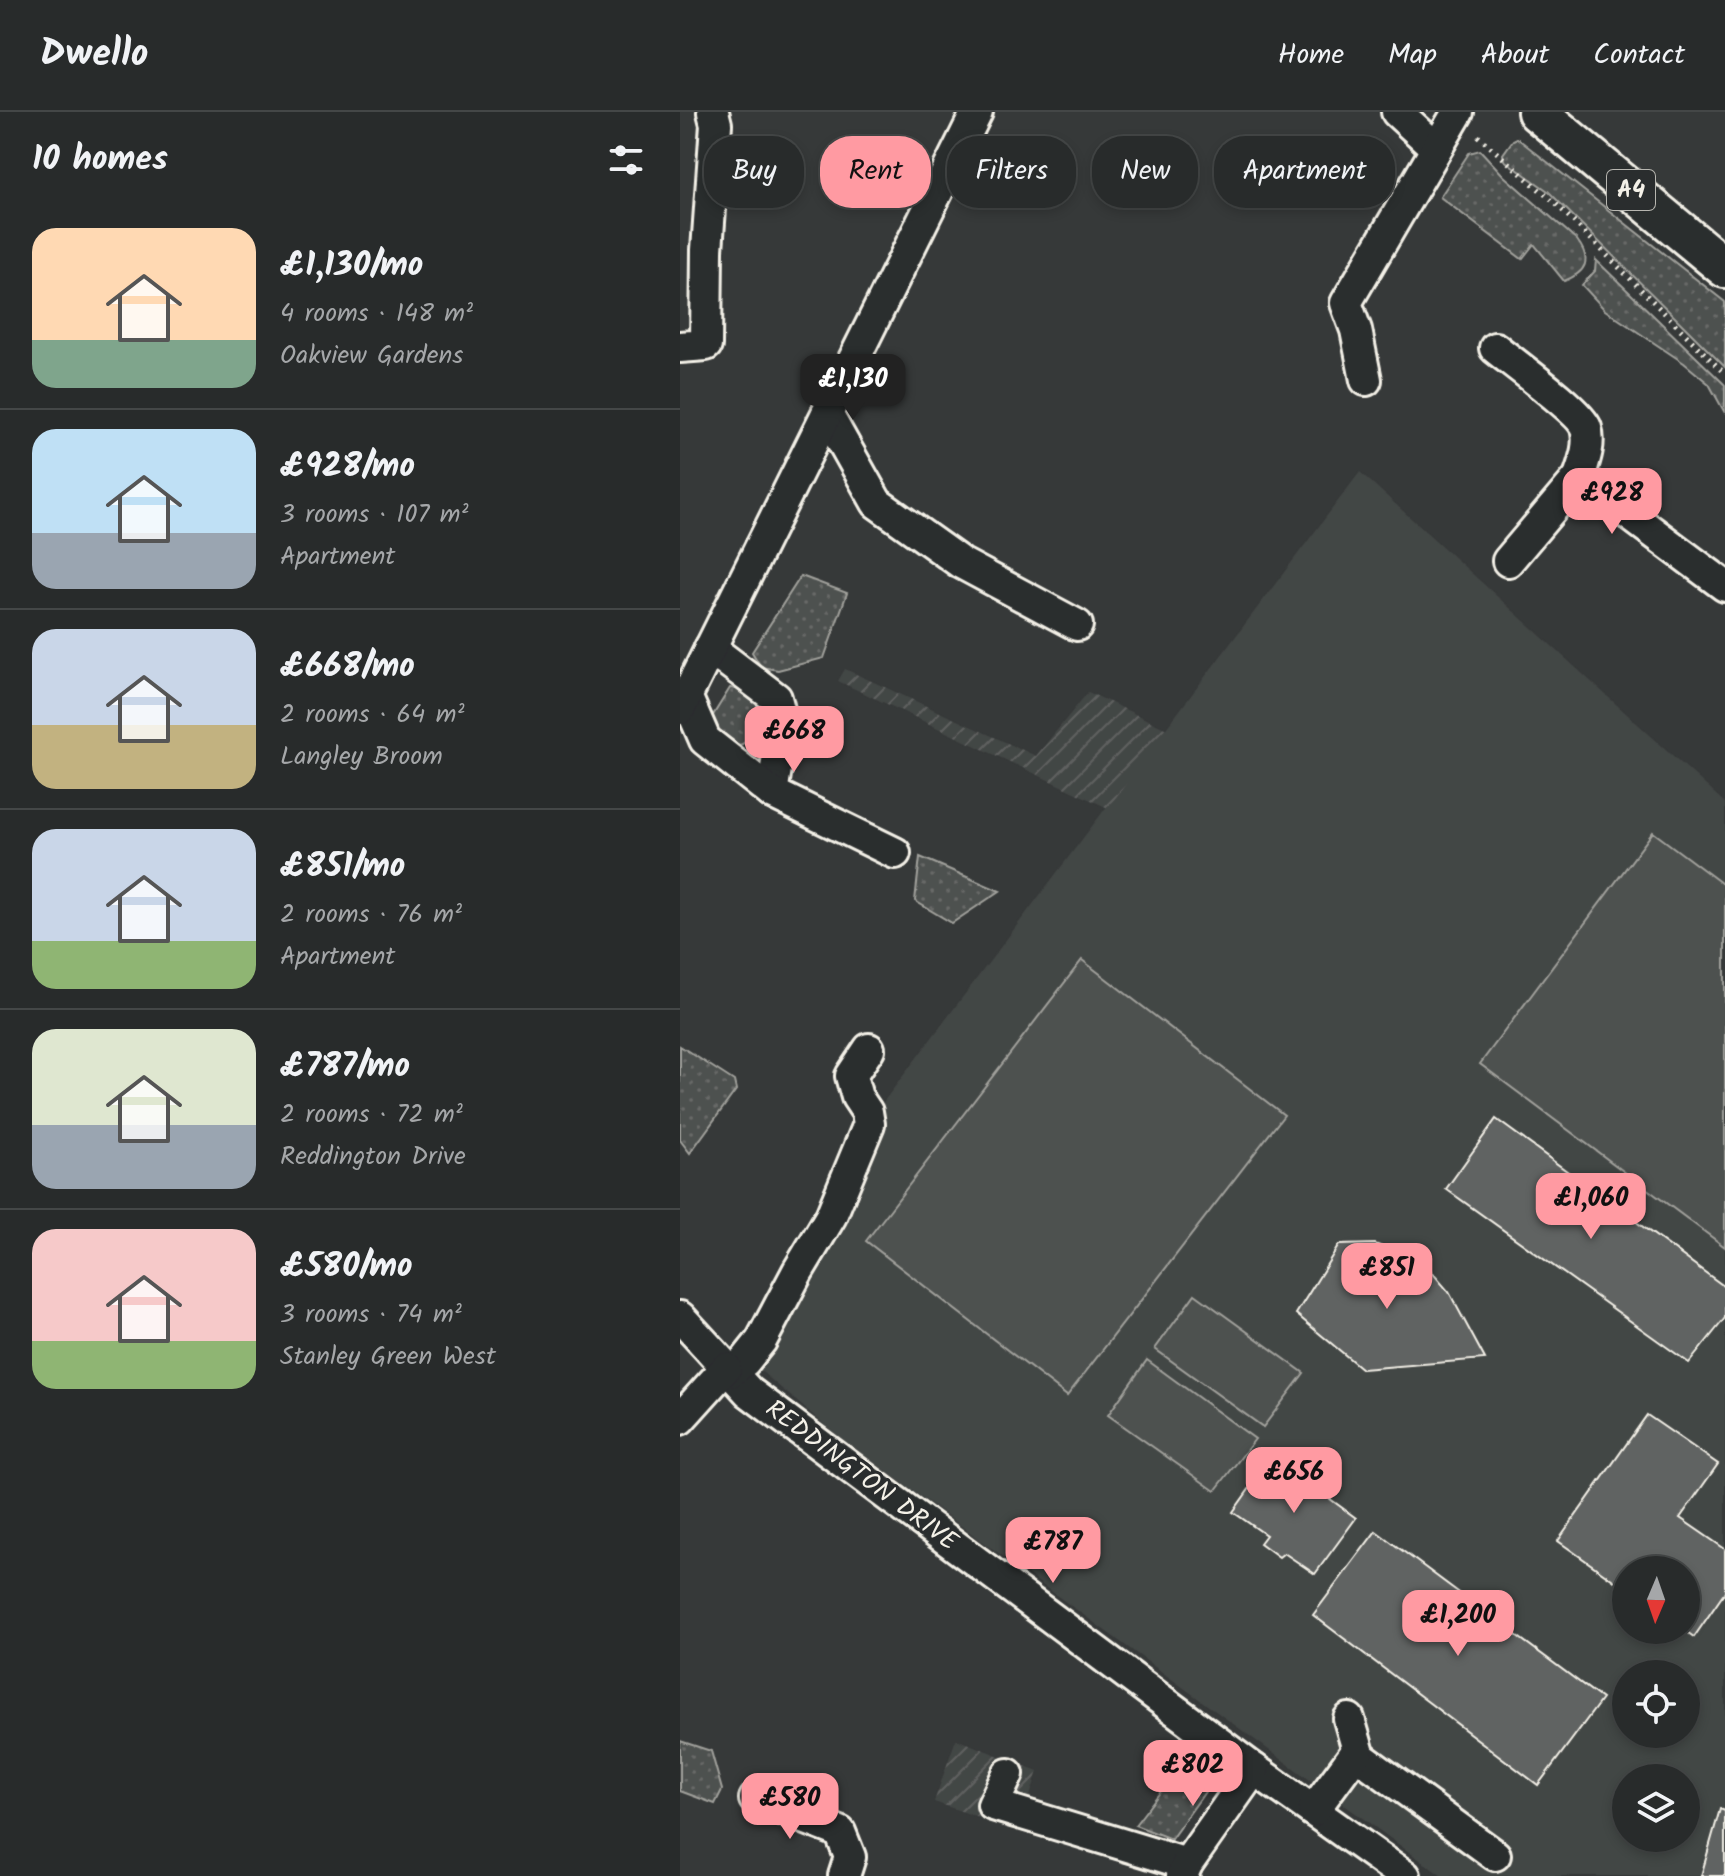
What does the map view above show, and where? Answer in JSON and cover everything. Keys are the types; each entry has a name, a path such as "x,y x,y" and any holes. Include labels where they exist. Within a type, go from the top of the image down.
{"main road":[{"name":"A4","path":"1537,112 1725,268"}],"street":[{"path":"680,347 706,345 707,250 716,124 713,112"},
{"path":"895,853 772,793 705,740 683,702 977,112"},
{"path":"1397,112 1436,148"},
{"path":"1366,380 1356,330 1346,303 1457,114"},
{"path":"1495,348 1586,426 1588,449 1579,477 1508,561"},
{"path":"827,414 877,503 961,563 1077,625"},
{"path":"1579,477 1725,586"},
{"path":"710,648 776,698 783,725 772,793"},
{"path":"680,1419 728,1370 745,1361 761,1341 831,1216 869,1124 851,1076 869,1049"},
{"name":"REDDINGTON DRIVE","path":"680,1317 749,1392 1254,1769 1405,1876"},
{"path":"1313,1811 1358,1750 1349,1719"},
{"path":"1355,1753 1495,1855"},
{"path":"1008,1774 993,1805 1185,1870 1254,1769"},
{"path":"755,1799 840,1832 850,1857 844,1876"}],"path":[{"path":"1457,114 1556,204 1725,374"}],"shaded area":[{"path":"1517,138 1725,302 1725,367 1548,191 1504,160 1503,154"},
{"path":"1480,150 1504,176 1577,240 1586,259 1578,274 1564,281 1534,244 1522,259 1440,197 1469,153"},
{"path":"1596,260 1725,385 1725,413 1709,384 1684,363 1605,310 1582,285 1595,271"},
{"path":"1360,472 1725,803 1725,1876 1442,1876 839,1437 756,1367 806,1279 884,1101"},
{"path":"801,576 847,593 824,658 778,670 761,667 752,652"},
{"path":"845,669 1036,756 1088,692 1167,729 1108,808 838,681"},
{"path":"730,688 754,696 765,711 761,729 740,745 702,733"},
{"path":"1653,832 1725,886 1725,1247 1480,1064"},
{"path":"920,857 1000,891 952,923 915,901"},
{"path":"1082,960 1284,1115 1067,1396 866,1241"},
{"path":"680,1046 734,1081 736,1090 690,1153 680,1140"},
{"path":"1195,1294 1304,1373 1263,1427 1155,1349"},
{"path":"1147,1360 1255,1439 1215,1491 1108,1415"},
{"path":"956,1739 1038,1771 1027,1806 1046,1829 999,1824 934,1802"},
{"path":"680,1741 711,1751 722,1790 715,1804 680,1791"},
{"path":"1184,1761 1201,1765 1205,1780 1212,1782 1171,1839 1135,1825"}],"building":[{"path":"1496,1119 1725,1287 1725,1318 1689,1363 1446,1189"},
{"path":"1375,1244 1425,1264 1449,1292 1485,1359 1362,1369 1296,1314 1339,1245"},
{"path":"1647,1415 1718,1464 1680,1518 1725,1549 1725,1592 1700,1628 1700,1556 1612,1556 1612,1579 1558,1541"},
{"path":"1272,1457 1303,1480 1308,1472 1327,1486 1322,1493 1356,1518 1315,1574 1284,1553 1279,1557 1260,1543 1266,1535 1233,1512"},
{"path":"1376,1531 1602,1699 1538,1785 1313,1615"},
{"path":"1720,1809 1725,1811 1725,1876 1701,1876"}]}
